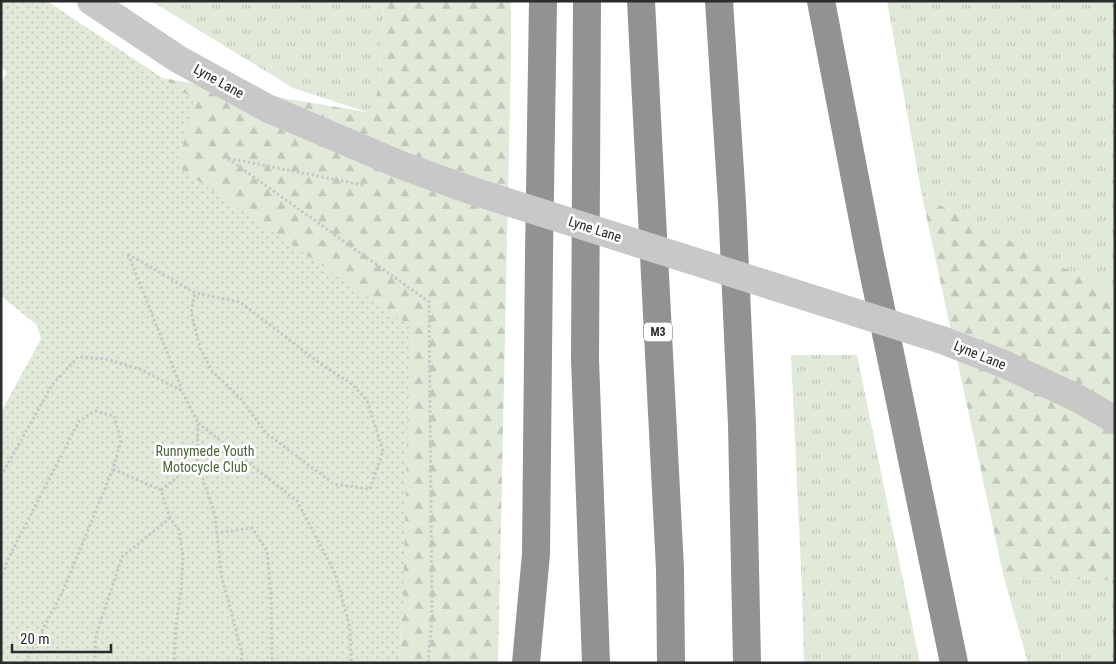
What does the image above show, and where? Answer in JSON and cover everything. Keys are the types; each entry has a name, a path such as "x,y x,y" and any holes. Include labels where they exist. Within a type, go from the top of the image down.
{"highway":[{"path":"526,663 536,554 543,1"},
{"path":"587,1 585,359 596,663"},
{"name":"M3","path":"641,1 670,570 671,663"},
{"path":"719,1 732,202 742,425 748,663"},
{"path":"821,1 954,663"}],"street":[{"name":"Lyne Lane","path":"91,1 178,59 268,108 403,166 470,190 942,340 1004,364 1076,398 1115,420"}],"path":[{"path":"363,185 227,158 429,302 432,618 428,663"},
{"path":"195,293 191,312 200,348 212,371 242,399 266,433 334,484 370,489 383,451 367,401 352,384 322,365 240,302 195,293 128,254 182,391 198,423 297,501 335,573 350,628 351,663"},
{"path":"1,476 52,385 78,357 106,359 142,370 182,391"},
{"path":"1,579 8,559 79,421 95,411 114,416 121,440 113,469 62,593 25,663"},
{"path":"198,423 196,462 215,516 221,574 242,653 242,663"},
{"path":"161,490 196,462"},
{"path":"113,469 161,490 170,518 179,530 183,557 182,591 176,625 174,663"},
{"path":"94,663 96,636 122,557 170,518"},
{"path":"216,533 252,528 267,552 272,595 272,663"}],"green space":[{"name":"Runnymede Youth Motocycle Club","path":"1,1 47,1 194,99 178,167 410,326 403,605 399,663 1,663 1,412 41,339 37,325 1,296 1,84 7,72 1,67"},
{"path":"151,1 384,1 379,85 373,114 293,88"},
{"path":"384,1 511,1 498,663 399,663 403,605 186,246 162,78 372,113 379,85"},
{"path":"887,1 1115,1 1115,294 922,196"},
{"path":"922,196 1115,294 1115,580 1004,578"},
{"path":"791,355 857,355 920,663 804,663"},
{"path":"1004,578 1115,580 1115,663 1028,663"}]}
